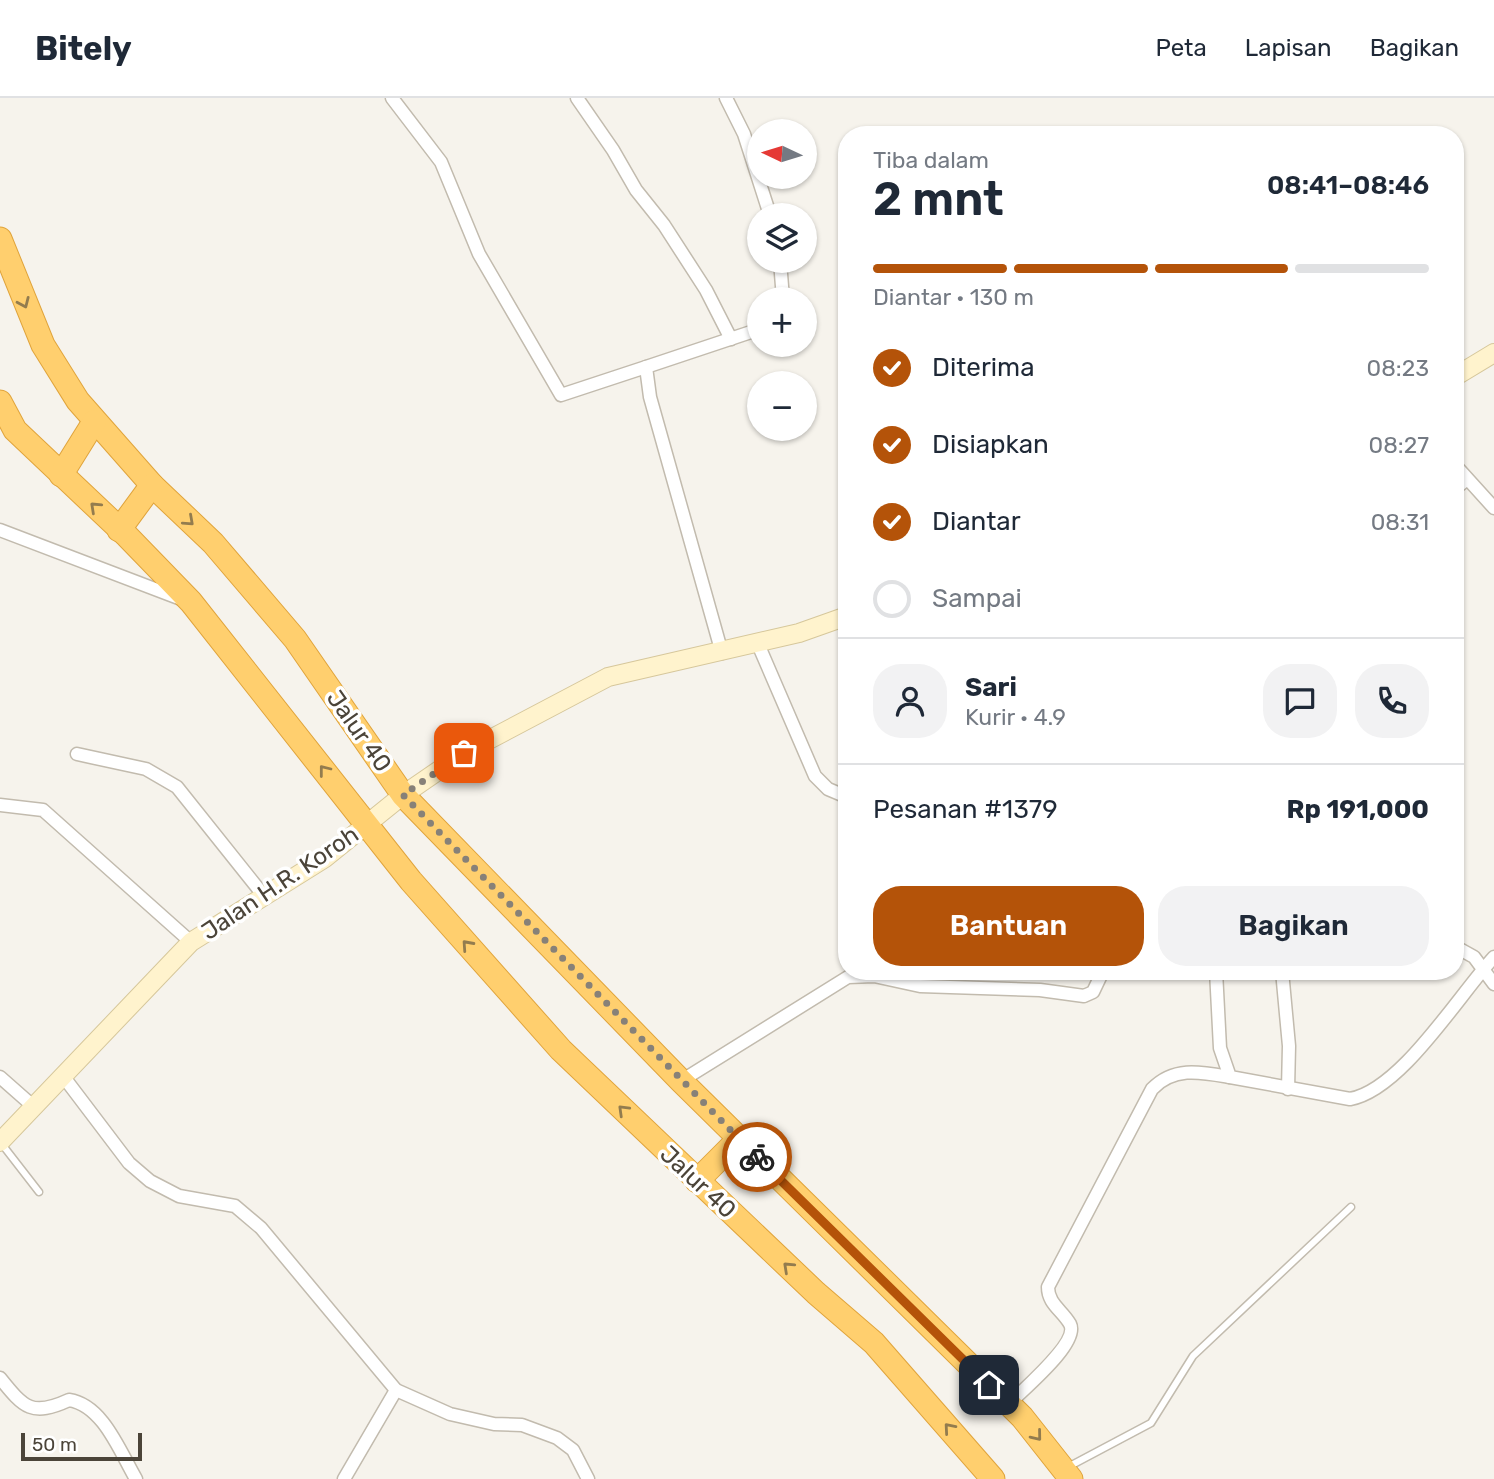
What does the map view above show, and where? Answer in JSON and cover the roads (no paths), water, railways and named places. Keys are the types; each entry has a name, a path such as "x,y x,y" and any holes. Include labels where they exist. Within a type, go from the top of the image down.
{"highway":[{"name":"Jalur 40","path":"0,239 43,345 94,422 152,485 213,542 295,639 403,795 681,1081 1009,1404 1068,1474"},
{"name":"Jalur 40","path":"0,402 15,430 191,602 411,881 561,1050 697,1181 874,1343 993,1479"},
{"path":"61,475 94,422"},
{"path":"119,530 152,485"},
{"path":"697,1181 739,1139"}],"main road":[{"path":"1464,371 1494,353"},
{"name":"Jalan H.R. Koroh","path":"0,1142 191,942 325,858 403,795 464,753 608,677 758,644 838,619"}],"street":[{"path":"392,98 441,162 479,254 561,395 747,333"},
{"path":"577,98 613,150 636,190 664,225 706,290 731,339"},
{"path":"726,98 744,134 766,203"},
{"path":"646,367 650,397 722,653"},
{"path":"1464,475 1494,508"},
{"path":"0,530 191,602"},
{"path":"758,644 815,776 828,789 838,793"},
{"path":"77,754 146,769 177,787 264,896"},
{"path":"0,805 43,810 191,942"},
{"path":"1464,951 1485,967 1494,984"},
{"path":"1009,1404 1065,1348 1072,1335 1071,1326 1049,1297 1049,1282 1152,1089 1161,1080 1184,1072 1230,1077 1350,1099 1366,1096 1403,1066 1494,957"},
{"path":"681,1081 842,980"},
{"path":"892,980 920,986 1040,990 1084,996 1093,992 1099,980"},
{"path":"1216,980 1220,1048 1230,1077"},
{"path":"1283,980 1289,1046 1288,1089"},
{"path":"63,1076 130,1163 150,1181 179,1196 234,1206 261,1227 396,1390 450,1415 484,1422 522,1425 557,1438 573,1450 589,1479"},
{"path":"0,1077 33,1107"},
{"path":"0,1378 15,1396 32,1408 46,1410 69,1400 86,1405 103,1422 136,1479"},
{"path":"344,1479 396,1390"}],"lane":[{"path":"0,1142 38,1192"},
{"path":"1068,1474 1151,1423 1193,1356 1351,1207"}]}
